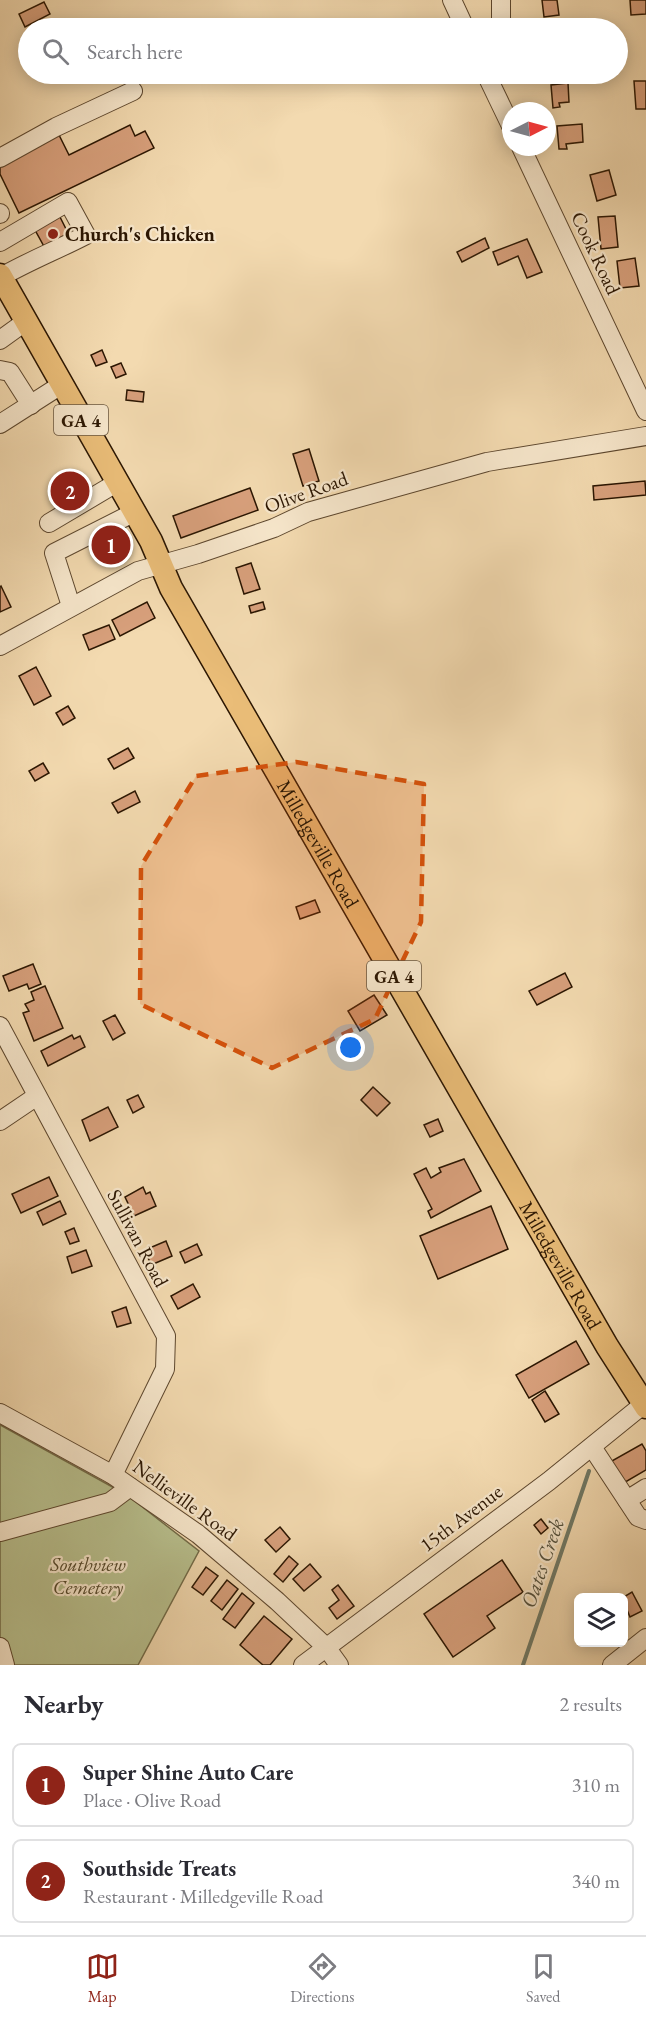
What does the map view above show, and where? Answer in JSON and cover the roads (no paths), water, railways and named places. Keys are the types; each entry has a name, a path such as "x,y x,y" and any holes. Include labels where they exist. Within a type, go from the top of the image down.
{"main road":[{"name":"Milledgeville Road","path":"1,276 7,303 25,322 118,482 151,541 177,598 643,1398"}],"street":[{"path":"452,0 460,18"},
{"path":"501,0 501,18"},
{"path":"491,84 502,107"},
{"path":"502,84 502,102"},
{"path":"0,158 56,127 133,92"},
{"name":"Cook Road","path":"525,156 646,411"},
{"path":"0,242 68,202 86,235 43,258 30,260 1,276"},
{"path":"0,340 25,322"},
{"path":"0,370 6,369 10,372 31,405"},
{"path":"0,424 61,385"},
{"name":"Olive Road","path":"0,646 138,571 274,528 308,513 400,484 487,462 646,436"},
{"path":"49,522 118,482"},
{"path":"71,606 54,553 135,512"},
{"name":"Sullivan Road","path":"0,1026 166,1336 165,1369 113,1475"},
{"path":"0,1121 37,1096"},
{"name":"15th Avenue","path":"303,1665 592,1447 643,1398"},
{"name":"Nellieville Road","path":"0,1413 113,1475 198,1534 278,1601 326,1647 339,1665"},
{"path":"592,1447 638,1517 646,1520"},
{"path":"0,1532 110,1502 130,1487"},
{"path":"627,1500 646,1488"},
{"path":"612,1665 646,1638"},
{"path":"0,1647 5,1665"}],"waterway":[{"name":"Oates Creek","path":"523,1665 589,1471"}],"place":[{"name":"Church's Chicken","path":"53,234"},
{"name":"Southside Treats","path":"70,491"},
{"name":"Super Shine Auto Care","path":"111,545"}],"park label":[{"name":"Southview Cemetery","path":"88,1576"}]}
